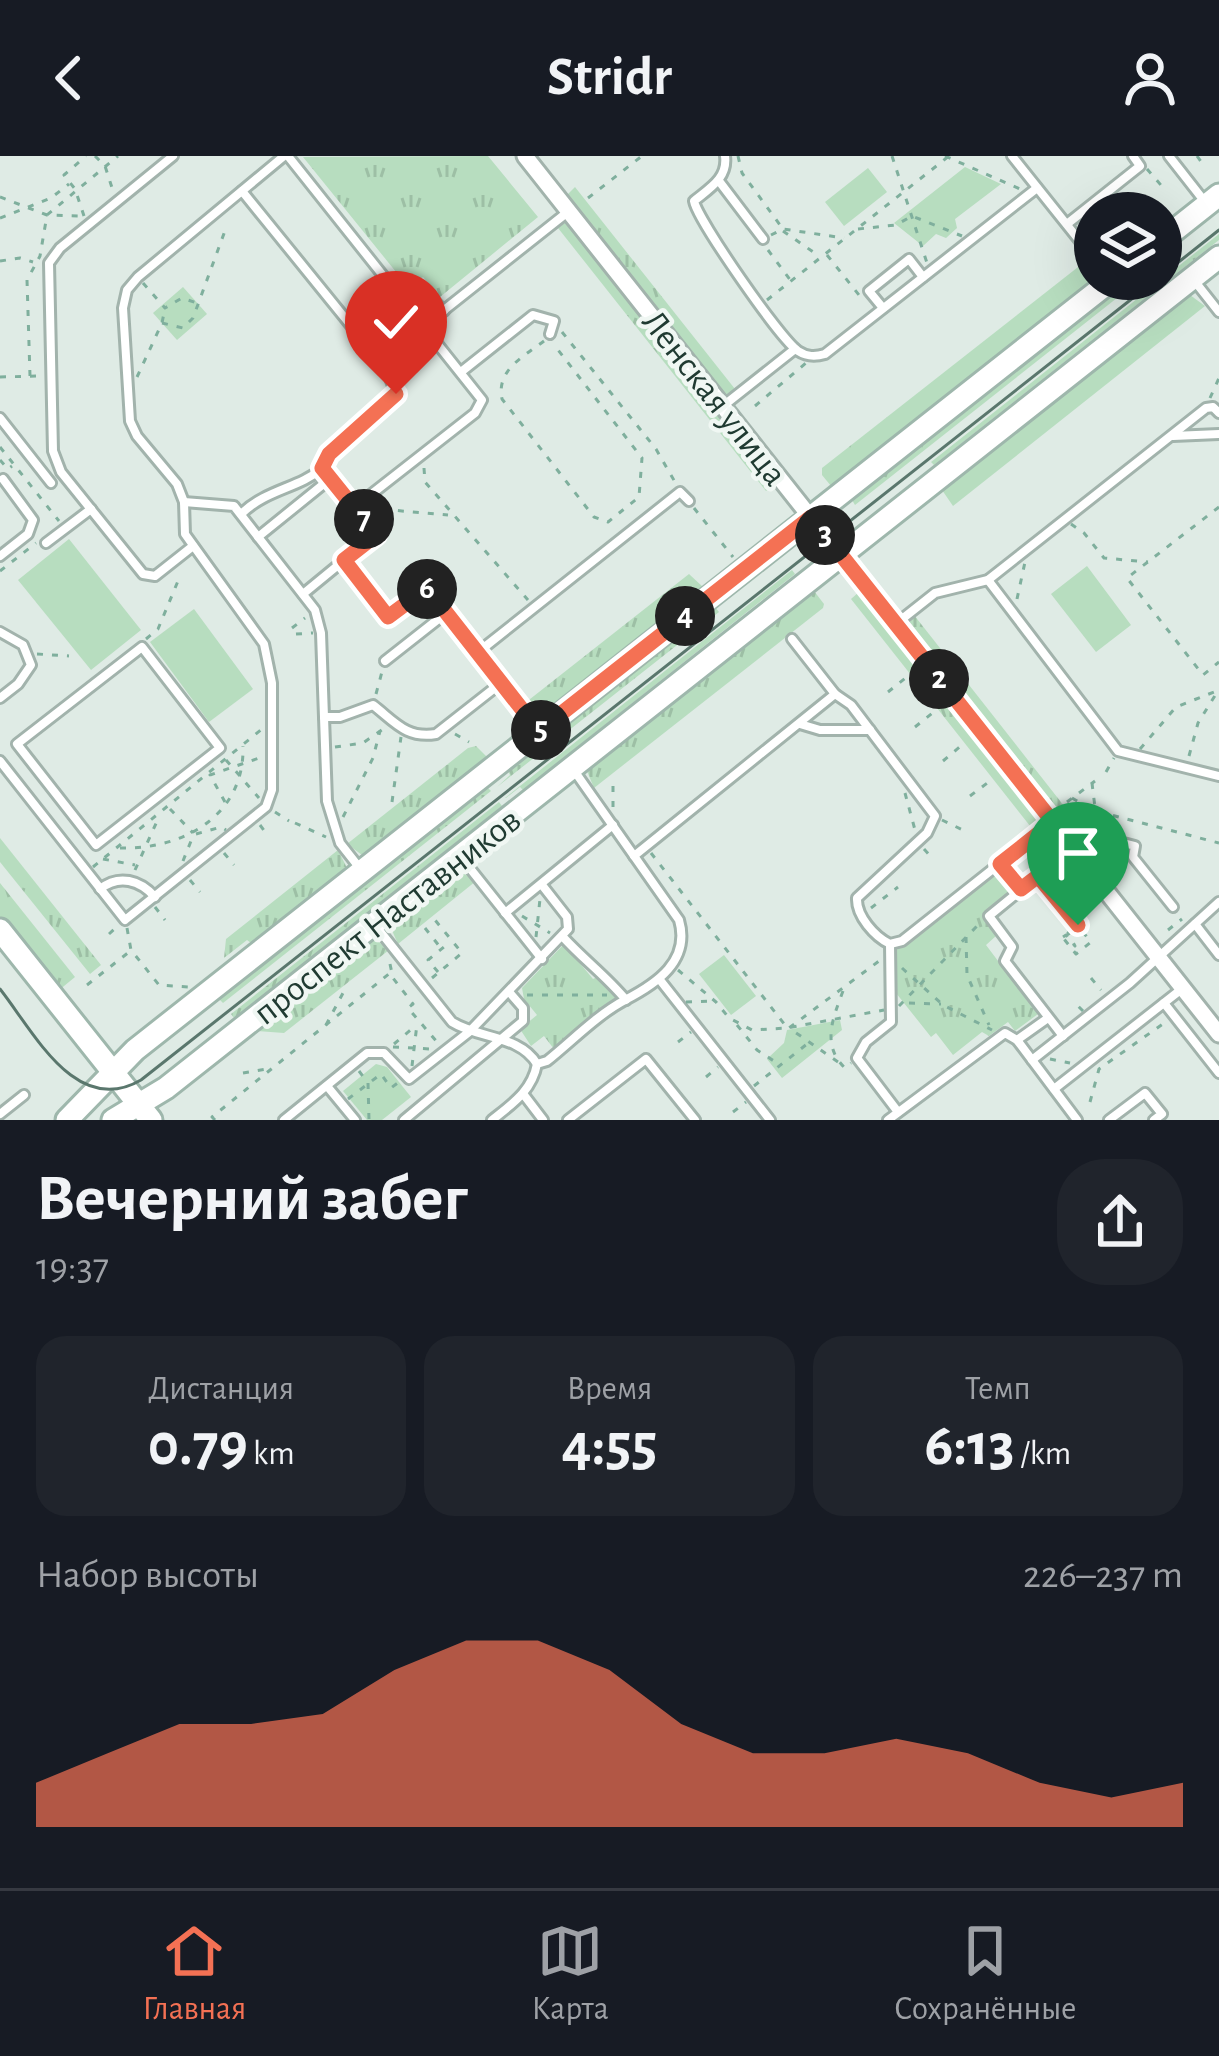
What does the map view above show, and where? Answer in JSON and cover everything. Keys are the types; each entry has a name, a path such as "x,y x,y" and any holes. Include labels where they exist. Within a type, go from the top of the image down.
{"main road":[{"path":"1182,224 1213,200"},
{"name":"проспект Наставников","path":"133,1116 1219,257"},
{"name":"проспект Наставников","path":"67,1120 134,1050 1085,300"},
{"path":"0,930 133,1116"},
{"path":"0,952 108,1078"}],"street":[{"name":"Ленская улица","path":"525,156 1219,1034"}],"lane":[{"path":"173,156 87,220 53,255 48,272 50,376 55,461 143,574 154,576 193,547"},
{"path":"0,761 125,920 266,807 272,790 271,664 264,644 185,534 184,502 177,484 136,436 130,421 123,308 127,290 138,277 286,156 482,400 480,408 355,507"},
{"path":"725,156 726,166 718,181 694,201 696,214 795,349 810,357 825,354 1033,190"},
{"path":"1012,156 1033,190 1074,233"},
{"path":"1067,224 1140,166 1132,156"},
{"path":"1169,156 1213,200"},
{"path":"718,181 763,239"},
{"path":"241,514 272,490 309,479 329,454 396,394 387,370 242,191"},
{"path":"424,326 569,211"},
{"path":"879,312 869,291 909,260 926,275"},
{"path":"1192,278 1219,312"},
{"path":"402,298 423,290 444,311"},
{"path":"461,372 533,315 554,321 549,336"},
{"path":"723,406 795,349"},
{"path":"896,624 935,593 988,580 1209,406 1219,413"},
{"path":"0,418 51,483"},
{"path":"1170,436 1219,434"},
{"path":"303,594 376,535 322,468"},
{"path":"0,556 28,534 33,520 4,475"},
{"path":"259,537 331,478"},
{"path":"477,653 680,492 689,501"},
{"path":"184,502 234,506 315,610 321,633 327,801 335,833 362,871"},
{"path":"46,543 91,508"},
{"path":"988,580 1118,751 1219,776"},
{"path":"385,661 446,613 539,731"},
{"path":"0,632 16,638 29,654 27,675 0,698"},
{"path":"792,639 835,694 851,705 934,816 933,826 857,898 862,915 890,948 891,1009 891,1022 866,1042 857,1058 898,1112"},
{"path":"142,647 220,748 96,845 17,744 142,647"},
{"path":"324,717 340,717 373,704 402,730 425,736 442,729 501,683"},
{"path":"634,856 835,694"},
{"path":"798,724 820,730 871,730"},
{"path":"537,1064 623,997 660,980 683,934 679,920 572,768"},
{"path":"890,948 1053,822"},
{"path":"508,911 613,825"},
{"path":"1080,857 1104,838 1135,846 1133,857 1173,907"},
{"path":"460,855 542,959"},
{"path":"1000,864 1021,889"},
{"path":"1038,876 989,916 1012,947 1005,961 1063,1036"},
{"path":"100,889 108,882 131,881 139,883 152,899"},
{"path":"284,1120 367,1053 387,1050 404,1078 413,1078 513,995 568,929 567,917 542,885"},
{"path":"1034,1058 1216,910"},
{"path":"374,924 452,1022 469,1032 520,1045 537,1064"},
{"path":"1195,924 1219,956"},
{"path":"563,937 623,997"},
{"path":"660,980 770,1120"},
{"path":"1054,1089 1183,988"},
{"path":"404,1120 502,1040 525,1014 513,995"},
{"path":"1164,1003 1219,1073"},
{"path":"1017,1040 1048,1018"},
{"path":"888,1120 995,1032 1012,1035 1034,1058 1077,1120"},
{"path":"568,1120 646,1059 695,1120"},
{"path":"492,1120 524,1095 537,1064"},
{"path":"327,1086 355,1120"},
{"path":"1109,1120 1145,1093 1162,1114 1154,1120"},
{"path":"0,1114 24,1095"},
{"path":"524,1095 543,1120"}],"path":[{"path":"86,156 64,175 87,220"},
{"path":"95,156 105,166 117,202"},
{"path":"588,198 642,156"},
{"path":"738,156 742,173 782,230 824,256 879,312"},
{"path":"892,156 926,275"},
{"path":"760,305 947,156 1033,190"},
{"path":"1197,156 1202,163"},
{"path":"1140,166 1166,191"},
{"path":"0,218 51,197 70,183"},
{"path":"0,197 47,215 87,220"},
{"path":"912,216 971,240"},
{"path":"856,230 896,226 912,216"},
{"path":"162,323 183,328 198,304 226,228"},
{"path":"791,280 763,239 782,230 846,238"},
{"path":"0,261 29,260 48,272"},
{"path":"138,277 165,308"},
{"path":"127,383 135,382 165,308 182,298 198,304"},
{"path":"554,321 656,449 680,492"},
{"path":"549,336 642,458 639,497 608,522 594,517 502,399 501,380 506,371 549,336"},
{"path":"755,406 810,357"},
{"path":"0,377 50,376"},
{"path":"1209,406 1219,378"},
{"path":"765,398 772,406"},
{"path":"0,447 65,529"},
{"path":"423,454 424,482"},
{"path":"0,462 8,469 14,464"},
{"path":"0,462 4,475"},
{"path":"399,472 424,482 536,609"},
{"path":"689,501 734,558"},
{"path":"355,507 452,515"},
{"path":"1219,507 1127,578 1202,675 1219,662"},
{"path":"1064,520 1084,533 1104,558 1148,562"},
{"path":"1190,530 1196,538"},
{"path":"0,571 39,541 46,543"},
{"path":"1014,615 1028,548"},
{"path":"344,560 388,617 427,588 446,613"},
{"path":"142,647 158,629 178,580 174,561"},
{"path":"292,628 315,610"},
{"path":"296,634 321,633"},
{"path":"29,654 69,656"},
{"path":"373,704 385,661"},
{"path":"888,692 908,676"},
{"path":"1136,755 1176,707 1218,690"},
{"path":"1192,770 1191,747 1198,723 1218,690"},
{"path":"916,727 935,711"},
{"path":"86,872 272,722"},
{"path":"324,748 363,743 392,723"},
{"path":"442,729 469,742"},
{"path":"392,802 402,730"},
{"path":"335,833 373,758 380,731"},
{"path":"200,892 182,867 194,834 226,803 240,775 243,745"},
{"path":"943,761 962,746"},
{"path":"1106,772 1118,751"},
{"path":"209,775 272,754"},
{"path":"226,759 266,807 340,843"},
{"path":"896,763 918,841 933,860"},
{"path":"209,775 226,803"},
{"path":"613,779 613,825"},
{"path":"970,796 990,781"},
{"path":"1095,838 1099,834 1092,810 1093,782 1070,800 1092,810 1219,843"},
{"path":"169,808 194,834"},
{"path":"934,816 967,832"},
{"path":"131,881 159,817"},
{"path":"255,818 269,837"},
{"path":"118,848 144,849 221,827"},
{"path":"646,846 788,1028 844,1068 857,1058"},
{"path":"219,847 234,865"},
{"path":"103,859 137,866"},
{"path":"1038,876 1062,908 1075,922 1091,942 1076,954 1062,936 1075,946 1068,933 1075,922"},
{"path":"534,950 542,885"},
{"path":"862,915 898,886"},
{"path":"152,899 165,920"},
{"path":"508,911 563,937"},
{"path":"905,1003 989,916"},
{"path":"1168,930 1182,919"},
{"path":"125,920 131,950 159,986 190,987"},
{"path":"435,920 452,940 462,953 438,973 428,960 452,940"},
{"path":"425,928 442,949"},
{"path":"966,935 968,975 995,1032"},
{"path":"788,1028 890,948 919,986 943,1005 995,1032"},
{"path":"87,985 131,950"},
{"path":"390,956 390,973 413,1004 408,1008 442,1051"},
{"path":"672,964 716,1002 746,1041 780,1065"},
{"path":"214,1120 390,973"},
{"path":"1091,978 1109,1000"},
{"path":"838,1062 830,1040 845,986"},
{"path":"326,1026 343,993"},
{"path":"513,995 623,997"},
{"path":"1078,1006 1083,1000"},
{"path":"679,1004 716,1002"},
{"path":"736,1023 752,1030 788,1028 905,1003 943,1005"},
{"path":"1090,1102 1099,1069 1166,1022"},
{"path":"387,1050 419,1023"},
{"path":"414,1049 419,1023"},
{"path":"678,1042 697,1027"},
{"path":"403,1037 414,1049"},
{"path":"733,1112 809,1043"},
{"path":"387,1050 442,1051"},
{"path":"1034,1058 1099,1069"},
{"path":"706,1077 724,1062"},
{"path":"353,1064 368,1084 369,1120"},
{"path":"243,1073 273,1068"},
{"path":"342,1104 381,1074 391,1088 404,1078"}],"green space":[{"path":"488,156 538,217 440,297 423,277 409,288 303,157"},
{"path":"965,167 1001,184 955,219 957,228 946,238 936,234 923,246 894,223"},
{"path":"868,168 887,192 844,226 825,202"},
{"path":"575,187 735,389 726,395 567,195"},
{"path":"566,222 774,485 766,491 558,228"},
{"path":"1219,234 1219,240 1182,269 1182,263"},
{"path":"1074,270 1074,294 831,486 822,468"},
{"path":"183,287 207,314 177,340 153,313"},
{"path":"1190,295 1205,306 953,506 942,490"},
{"path":"1106,300 1114,300 855,505 852,500"},
{"path":"1136,300 1143,300 934,465 931,462"},
{"path":"69,539 141,630 91,670 18,580"},
{"path":"1087,566 1131,625 1096,652 1051,594"},
{"path":"792,570 795,574 523,790 520,787 505,798"},
{"path":"689,574 703,587 540,714 525,703"},
{"path":"814,591 823,608 594,788 587,771"},
{"path":"859,592 1042,824 1034,831 851,599"},
{"path":"715,607 719,612 497,787 510,775 508,771"},
{"path":"194,609 253,689 209,722 150,642"},
{"path":"914,615 1090,839 1080,844 907,624"},
{"path":"476,746 487,757 362,855 347,844 468,748"},
{"path":"488,788 491,791 223,1003 219,999"},
{"path":"499,802 502,806 234,1018 231,1014"},
{"path":"0,838 101,965 90,974 0,862"},
{"path":"338,850 347,868 251,943 247,940 224,958 226,939"},
{"path":"1000,868 1016,888 985,914 996,936 986,945 1038,1014 1015,1031 1008,1022 989,1036 982,1032 953,1055 936,1033 931,1037 896,993 895,951"},
{"path":"460,871 476,881 398,944 390,926"},
{"path":"0,883 75,977 58,991 0,917"},
{"path":"374,938 389,950 284,1033 257,1031"},
{"path":"564,944 593,979 599,976 617,996 554,1049 544,1036 531,1046 520,1029 537,1015 522,988"},
{"path":"724,955 756,996 731,1015 699,974"},
{"path":"840,1020 842,1030 782,1078 767,1059 784,1043 787,1030"},
{"path":"376,1064 387,1067 411,1097 382,1120 367,1120 343,1091"}],"tram line":[{"path":"1182,259 1219,230"},
{"path":"0,989 42,1047 77,1079 96,1088 118,1089 141,1080 1130,300"}],"route":[{"path":"396,394 329,454 322,468 376,535 344,560 388,617 427,588 539,731 811,517 1053,822 1000,864 1021,889 1038,876 1078,925"}]}
